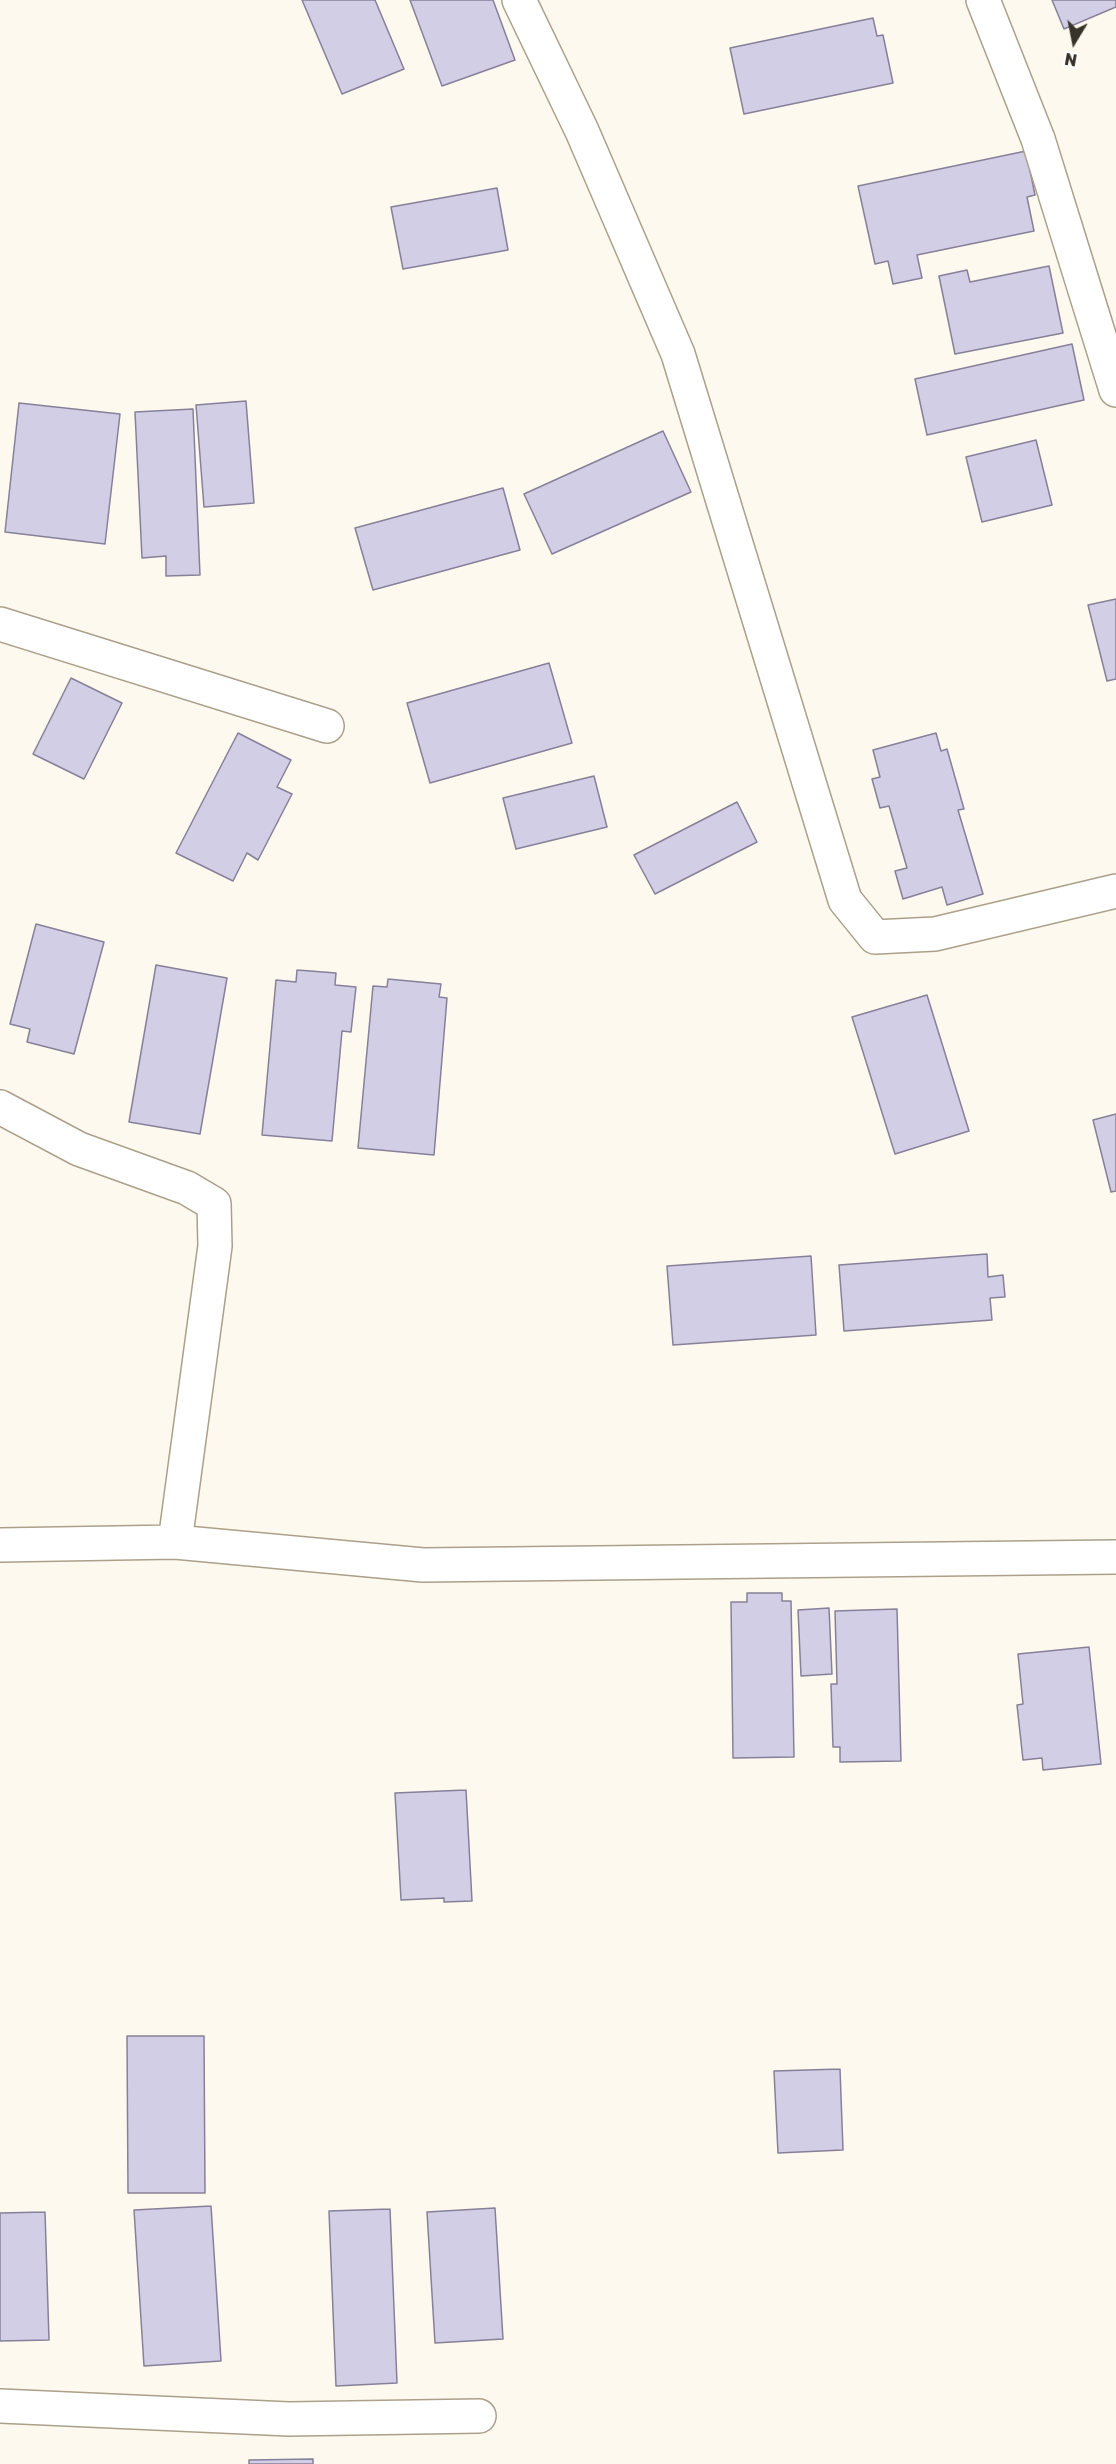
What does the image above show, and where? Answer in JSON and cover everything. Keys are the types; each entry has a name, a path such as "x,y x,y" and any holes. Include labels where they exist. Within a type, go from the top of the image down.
{"street":[{"path":"519,0 582,131 678,354 845,900 875,937 935,934 1116,891"},
{"path":"983,0 1038,139 1116,390"},
{"path":"0,624 327,726"},
{"path":"0,1107 79,1149 187,1188 214,1204 215,1246 175,1542"},
{"path":"0,1545 175,1542 423,1565 1116,1557"},
{"path":"0,2406 289,2419 479,2416"}],"building":[{"path":"302,0 375,0 404,69 342,94"},
{"path":"410,0 493,0 515,60 442,86"},
{"path":"1052,0 1116,0 1116,7 1064,29"},
{"path":"873,18 877,36 883,35 893,83 744,114 730,48"},
{"path":"1026,151 1035,195 1027,197 1034,231 917,255 922,278 893,284 888,261 875,264 858,186"},
{"path":"497,188 508,250 403,269 391,207"},
{"path":"1049,266 1063,333 955,354 939,276 967,270 970,282"},
{"path":"1072,344 1084,400 927,435 915,379"},
{"path":"246,401 254,503 204,507 196,405"},
{"path":"19,403 120,414 105,544 5,532"},
{"path":"193,409 200,575 166,576 166,556 142,558 135,412"},
{"path":"663,431 691,492 552,554 524,494"},
{"path":"1036,440 1052,505 982,522 966,457"},
{"path":"503,488 520,550 373,590 355,528"},
{"path":"1116,599 1116,679 1107,681 1088,605"},
{"path":"549,663 572,743 430,783 407,703"},
{"path":"71,678 122,703 84,779 33,754"},
{"path":"238,733 291,760 277,787 292,794 258,860 247,853 233,881 176,853"},
{"path":"936,733 941,751 947,749 964,809 958,810 983,894 947,905 942,887 903,899 895,871 907,868 889,806 880,808 872,779 880,777 873,750"},
{"path":"594,776 607,827 516,849 503,798"},
{"path":"737,802 757,842 655,894 634,855"},
{"path":"36,924 104,942 74,1054 27,1042 30,1029 10,1024"},
{"path":"156,965 227,978 200,1134 129,1122"},
{"path":"297,970 336,973 335,985 356,987 351,1032 342,1031 332,1141 262,1135 276,980 296,982"},
{"path":"388,979 441,984 439,997 447,998 434,1155 358,1148 373,986 387,987"},
{"path":"927,995 969,1131 895,1154 852,1017"},
{"path":"1116,1114 1116,1191 1111,1192 1093,1120"},
{"path":"987,1254 988,1277 1003,1275 1005,1297 990,1298 992,1320 844,1331 839,1265"},
{"path":"811,1256 816,1335 673,1345 667,1266"},
{"path":"747,1593 782,1593 782,1601 791,1601 794,1757 733,1758 731,1602 747,1602"},
{"path":"829,1608 832,1674 801,1676 798,1610"},
{"path":"897,1609 901,1761 840,1762 840,1747 833,1747 831,1684 837,1684 835,1611"},
{"path":"1089,1647 1101,1764 1043,1770 1042,1758 1023,1760 1017,1705 1023,1704 1018,1654"},
{"path":"466,1790 472,1901 444,1902 444,1898 401,1900 395,1793"},
{"path":"127,2036 204,2036 205,2193 128,2193"},
{"path":"840,2069 843,2150 778,2153 774,2071"},
{"path":"211,2206 221,2361 144,2366 134,2210"},
{"path":"495,2208 503,2339 435,2343 427,2212"},
{"path":"390,2209 397,2383 336,2386 329,2211"},
{"path":"45,2212 49,2340 0,2341 0,2213"},
{"path":"313,2459 313,2464 249,2464 249,2460"}]}
